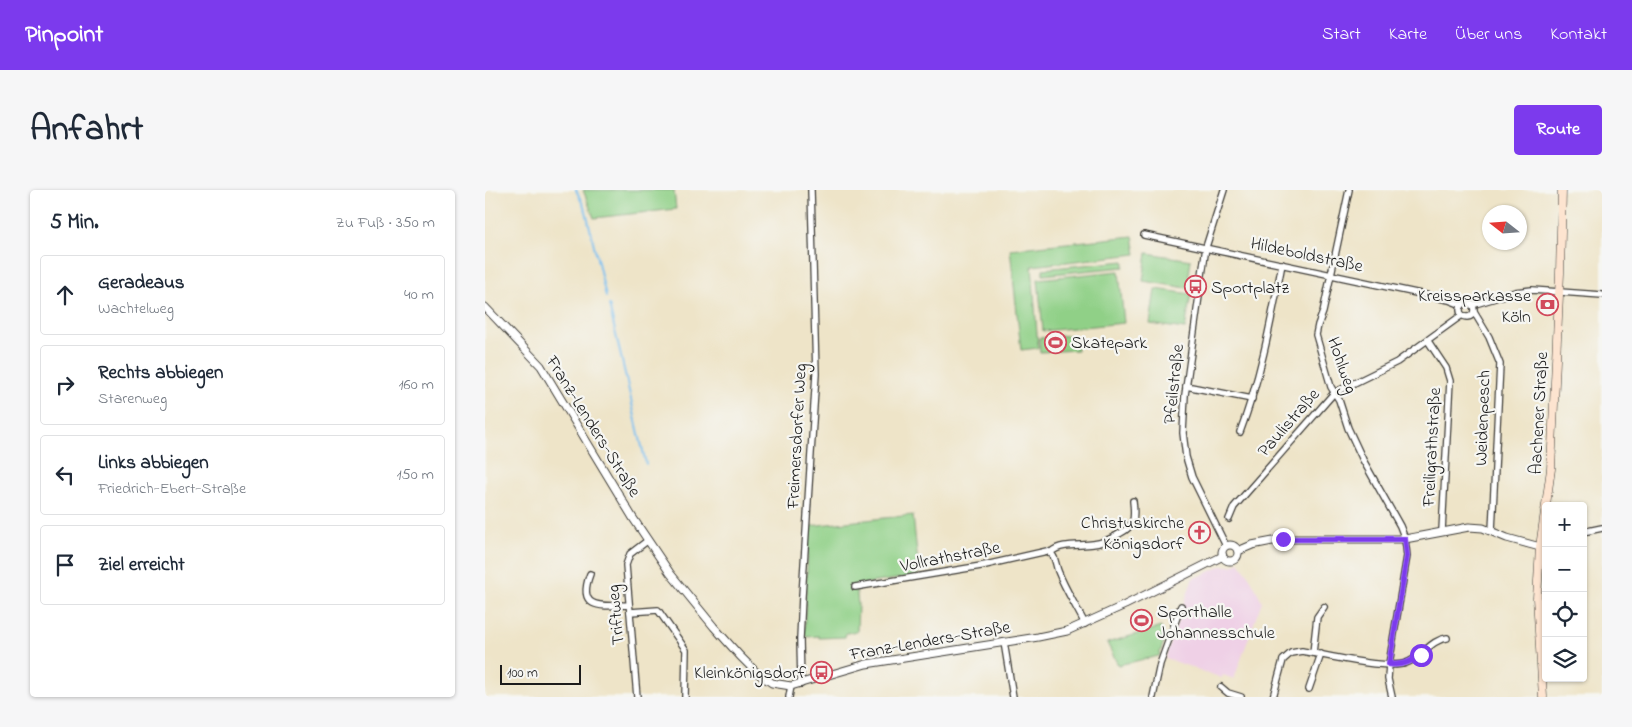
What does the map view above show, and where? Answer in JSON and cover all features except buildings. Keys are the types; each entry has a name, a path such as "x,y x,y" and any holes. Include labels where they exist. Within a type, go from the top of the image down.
{"main road":[{"name":"Aachener Straße","path":"1548,502 1551,469 1562,190"},
{"name":"Aachener Straße","path":"1542,556 1537,598 1543,697"}],"street":[{"name":"Freimersdorfer Weg","path":"801,684 800,639 815,374 811,190"},
{"name":"Pfeilstraße","path":"1224,190 1206,247 1186,386 1183,433 1189,466 1195,483 1226,546"},
{"name":"Hohlweg","path":"1349,190 1323,312 1316,335 1325,369 1363,460 1400,526 1405,539"},
{"name":"Hildeboldstraße","path":"1144,235 1331,274 1449,300 1462,305"},
{"path":"1240,432 1253,400 1263,362 1283,264"},
{"path":"1462,315 1460,311 1462,305 1468,303 1472,305 1515,292 1532,290 1602,295"},
{"path":"1472,305 1474,312"},
{"name":"Franz-Lenders-Straße","path":"485,307 541,366 647,541 689,598 740,656 766,680 780,685 791,686 801,684 866,664 1052,634 1085,624 1223,556"},
{"name":"Paulistraße","path":"1229,519 1234,507 1334,392 1397,362 1462,315 1469,317 1474,312"},
{"name":"Weidenpesch","path":"1474,312 1489,337 1500,364 1492,531"},
{"name":"Freiligrathstraße","path":"1428,340 1446,368 1450,381 1442,531"},
{"path":"1186,386 1253,400"},
{"name":"Vollrathstraße","path":"855,587 976,567 1044,551 1051,552 1057,547 1094,544 1106,541 1124,532 1132,525 1135,514 1133,501"},
{"path":"1238,551 1252,545 1283,539 1405,539 1469,527 1492,531 1507,538 1542,547"},
{"path":"1587,531 1602,528"},
{"path":"1392,697 1388,679 1389,664 1407,556 1405,539"},
{"name":"Triftweg","path":"637,697 627,560 636,548 647,541"},
{"path":"1226,546 1233,546 1238,551 1234,560 1226,560 1223,556 1223,550 1226,546"},
{"path":"1051,552 1058,572 1085,624"},
{"path":"590,574 587,590 589,599 593,604 600,606 629,605"},
{"path":"1149,697 1181,606"},
{"path":"1313,653 1317,617 1324,607"},
{"path":"630,612 658,610 684,645 686,654 685,697"},
{"path":"1273,697 1283,660 1287,655 1295,651 1397,666 1412,661 1437,639 1447,638"},
{"path":"1004,642 1013,697"},
{"path":"1309,689 1321,654"},
{"path":"1153,697 1155,682"},
{"path":"789,697 791,686"},
{"path":"1221,687 1228,693 1241,697"}],"shaded area":[{"path":"1239,562 1248,574 1262,601 1234,679 1223,675 1222,678 1165,658 1193,578 1221,566 1232,566"}],"green space":[{"path":"583,190 674,190 676,209 594,218"},
{"path":"1133,236 1136,254 1032,266 1038,348 1021,350 1010,249"},
{"path":"1147,253 1191,260 1187,288 1143,281"},
{"path":"1124,261 1124,267 1043,275 1043,269"},
{"path":"1119,271 1124,323 1043,331 1038,279"},
{"path":"1155,289 1191,294 1185,329 1150,324"},
{"name":"Skatepark","path":"1071,335 1072,345 1077,345 1077,350 1040,352 1039,338"},
{"path":"913,515 919,573 916,576 856,585 858,604 857,632 846,633 845,637 819,638 819,636 807,637 804,635 809,526"},
{"path":"1161,627 1164,641 1159,656 1118,665 1107,643"}],"waterway":[{"path":"576,190 586,211 606,297"},
{"path":"609,305 646,464"}],"place":[{"name":"Sportplatz","path":"1195,287"},
{"name":"Kreissparkasse Köln","path":"1547,305"},
{"name":"Skatepark","path":"1055,342"},
{"name":"Christuskirche Königsdorf","path":"1200,532"},
{"name":"Sporthalle Johannesschule","path":"1141,621"},
{"name":"Kleinkönigsdorf","path":"822,672"}],"route":[{"path":"1283,539 1405,539 1407,556 1389,664 1397,666 1412,661 1421,655"}]}
